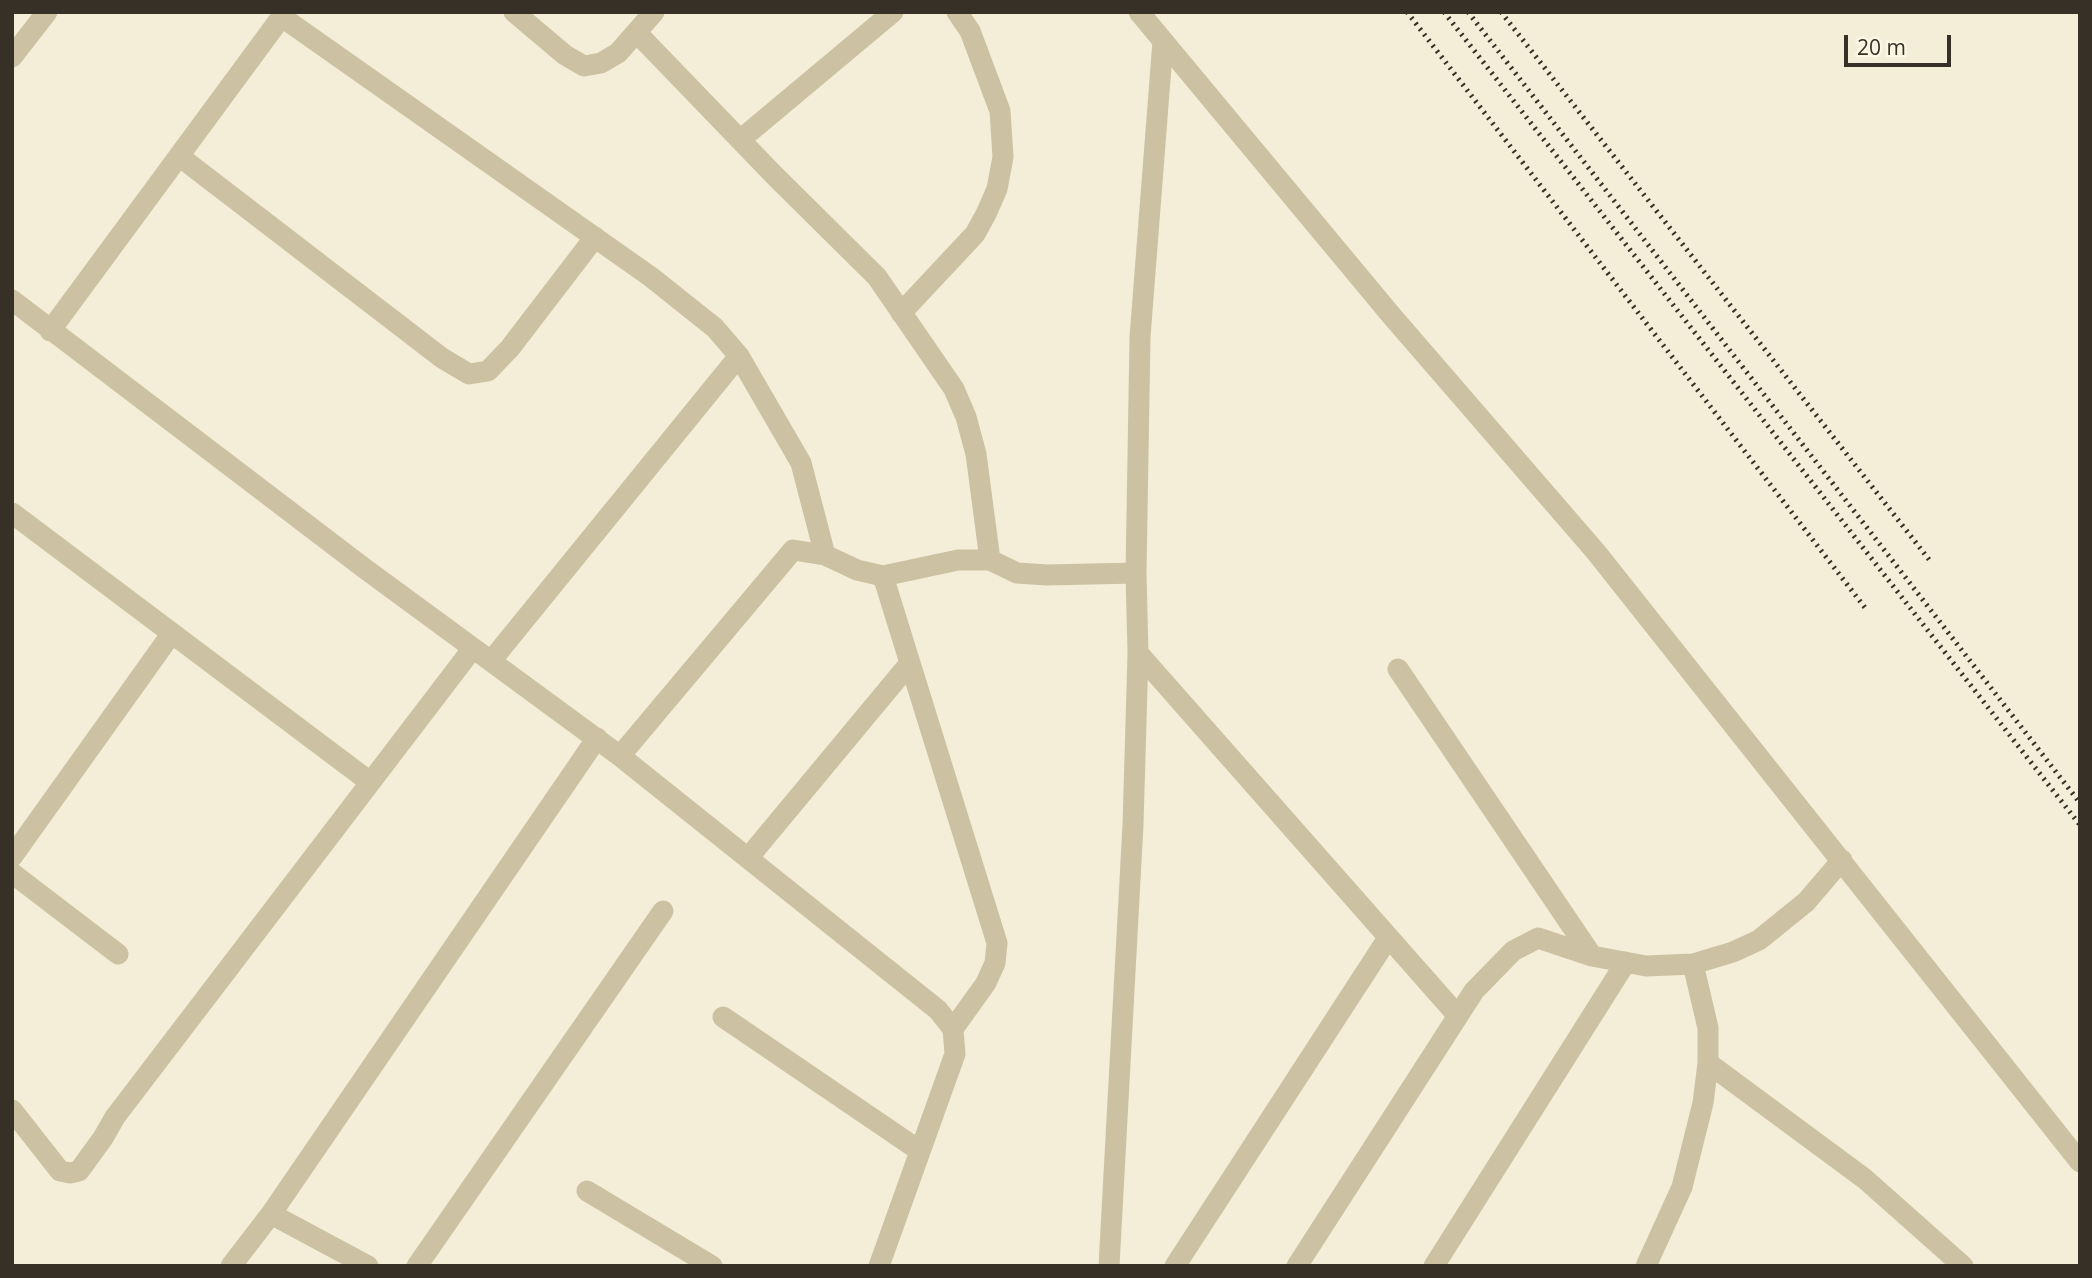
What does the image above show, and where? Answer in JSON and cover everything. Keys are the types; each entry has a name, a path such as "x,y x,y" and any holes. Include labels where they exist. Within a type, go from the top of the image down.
{"street":[{"path":"12,57 47,12"},
{"path":"514,12 565,55 584,66 601,63 610,58 637,33 654,12"},
{"path":"740,140 893,12"},
{"path":"901,313 975,233 997,189 1003,157 1000,111 970,31 957,12"},
{"path":"1139,12 1391,315 1596,552 2080,1162"},
{"path":"50,331 284,14 651,277 715,328 739,356 802,463 825,555"},
{"path":"637,33 877,278 954,389 976,454 990,561"},
{"path":"1109,1266 1133,825 1138,653 1136,573 1140,337 1163,41"},
{"path":"179,156 442,358 469,374 488,371 503,355 595,237"},
{"path":"12,300 473,648 597,738 938,1010 953,1029 955,1054 879,1266"},
{"path":"491,661 739,356"},
{"path":"12,513 370,782"},
{"path":"620,756 793,550 825,555 857,570 883,576 958,560 990,561 1017,573 1136,573"},
{"path":"883,576 996,943 995,962 986,983 953,1029"},
{"path":"12,857 172,633"},
{"path":"12,1110 60,1171 79,1171 103,1139 115,1117 473,648"},
{"path":"1138,653 1458,1016"},
{"path":"748,858 910,663"},
{"path":"1398,669 1592,956"},
{"path":"231,1266 271,1214 597,738"},
{"path":"1297,1266 1474,991 1513,951 1538,938 1592,956 1646,966 1693,964 1733,952 1759,940 1806,902 1842,860"},
{"path":"12,873 118,954"},
{"path":"417,1266 663,911"},
{"path":"1175,1266 1388,937"},
{"path":"1434,1266 1626,962"},
{"path":"1646,1266 1682,1187 1703,1103 1708,1063 1708,1028 1693,964"},
{"path":"723,1017 920,1151"},
{"path":"1708,1063 1864,1179 1963,1266"},
{"path":"587,1191 712,1266"},
{"path":"271,1214 368,1266"}],"railway":[{"path":"1407,12 1866,609"},
{"path":"1444,12 2080,825"},
{"path":"1468,12 2080,803"},
{"path":"1501,12 1931,562"}]}
